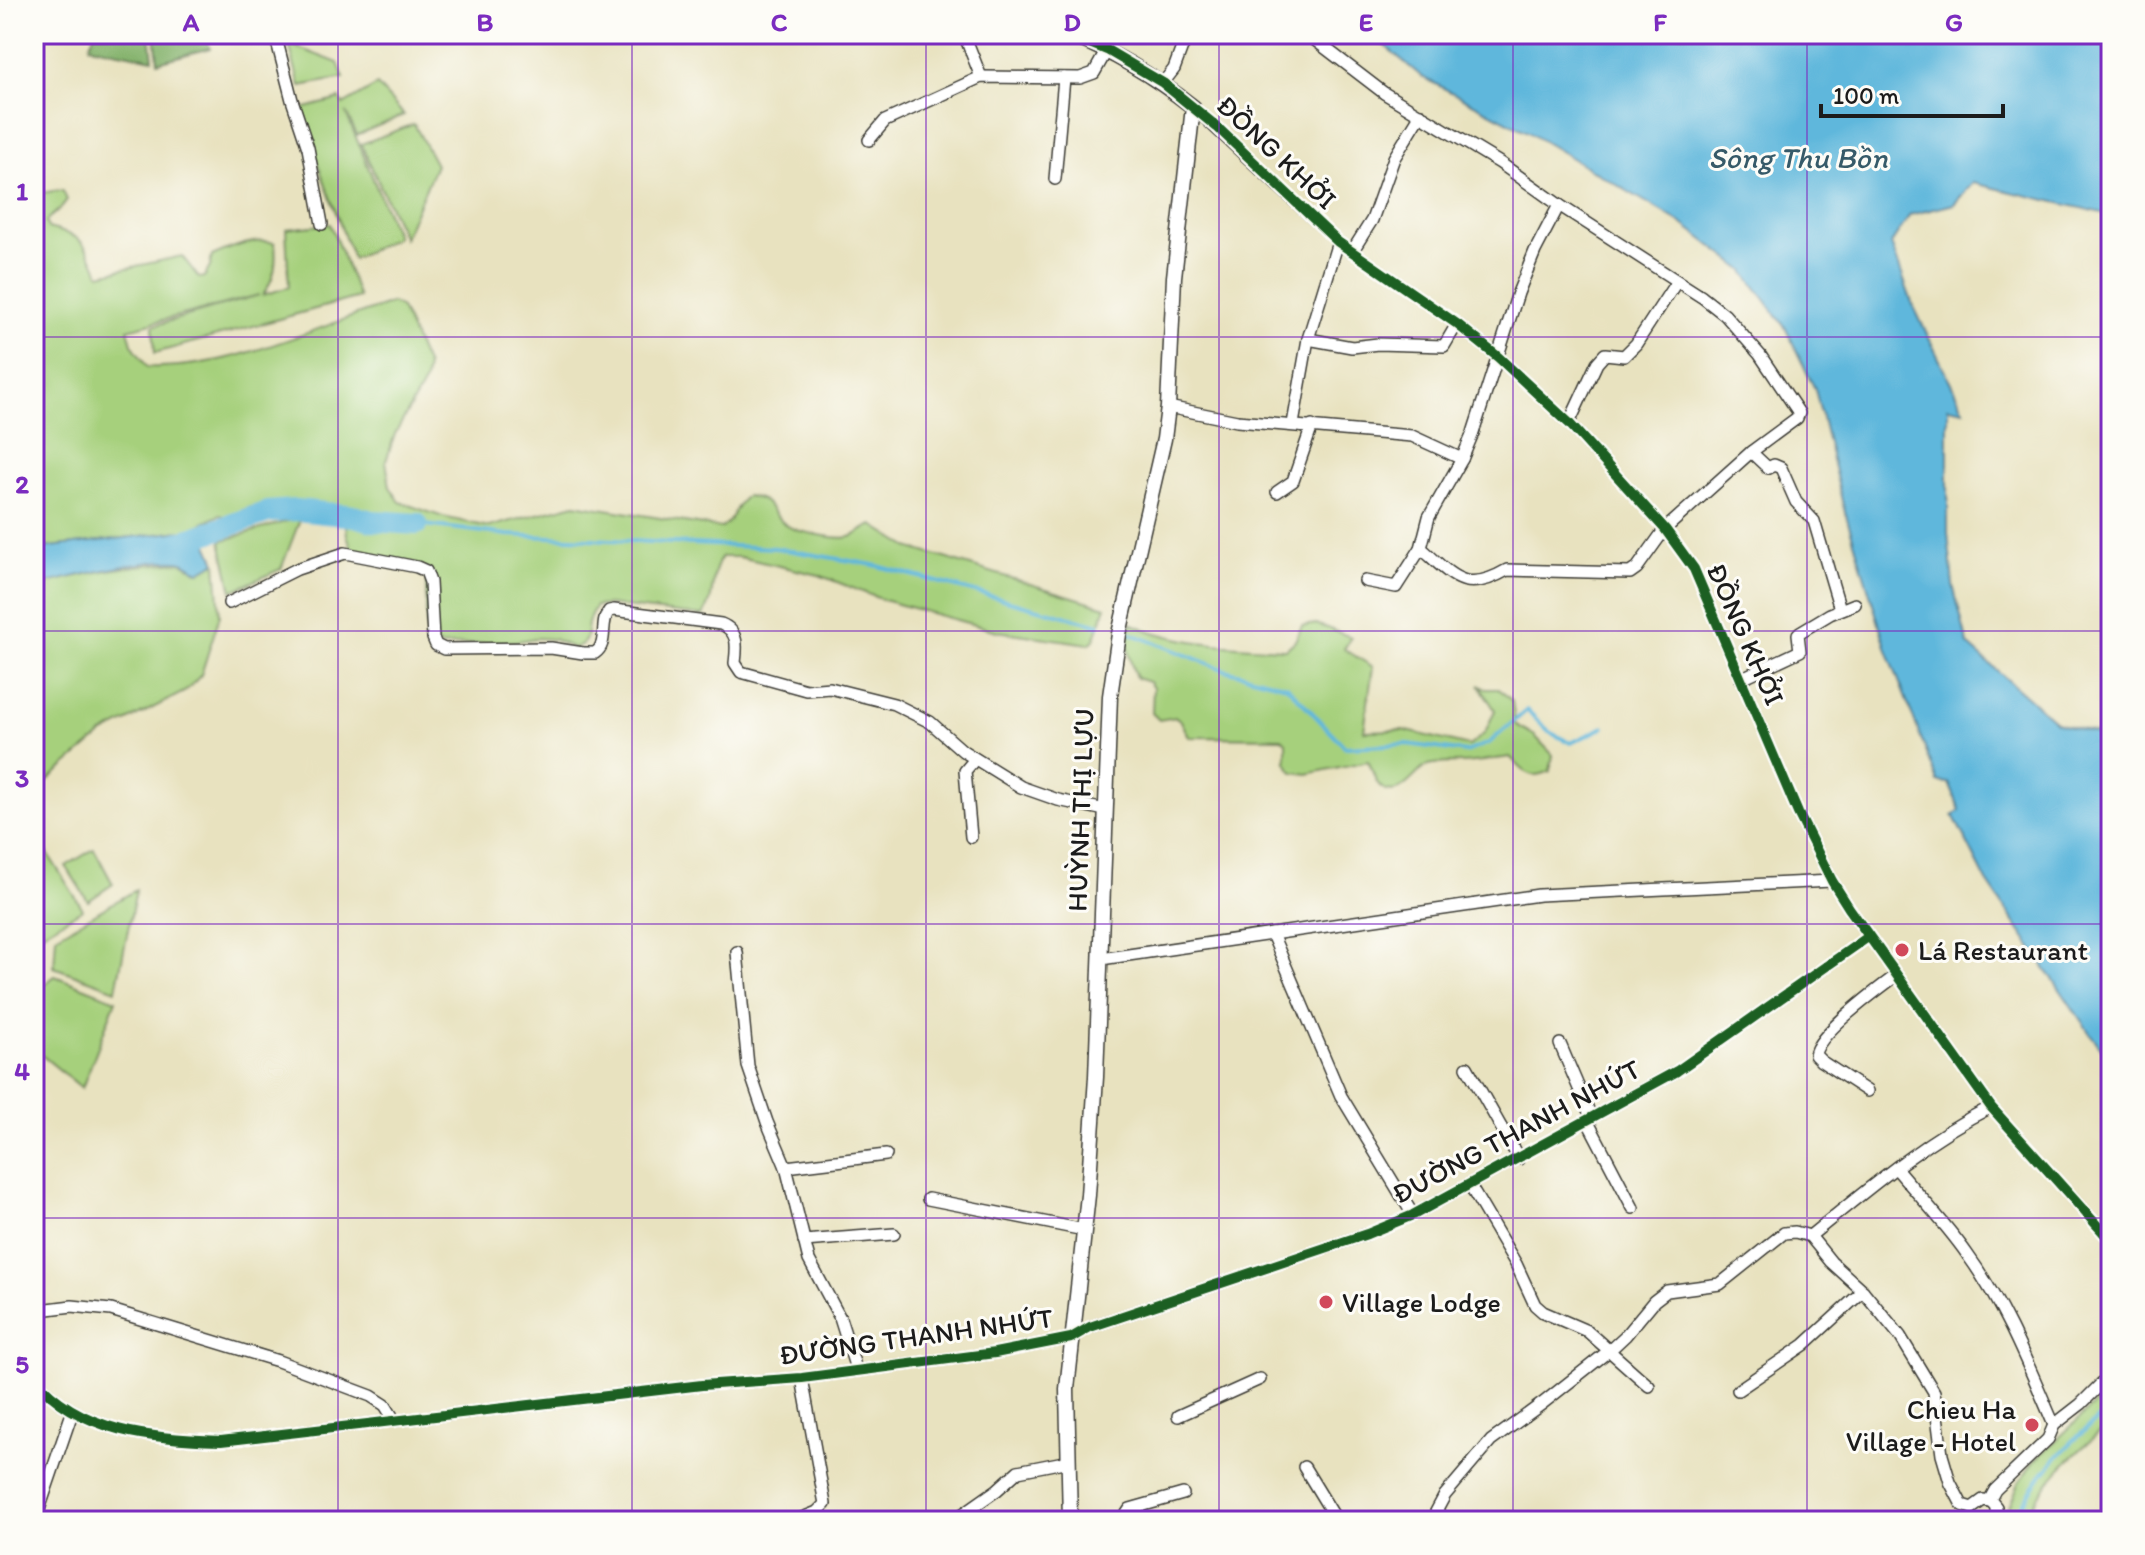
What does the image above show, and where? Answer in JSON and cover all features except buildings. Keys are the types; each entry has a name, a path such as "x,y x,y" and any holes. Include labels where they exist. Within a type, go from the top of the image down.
{"street":[{"path":"275,34 308,148 322,224"},
{"path":"964,34 981,77"},
{"name":"ĐỒNG KHỞI","path":"1068,34 1107,50 1163,83 1193,107 1338,242 1457,324 1498,357 1569,423 1665,529 1694,569 1798,813 1832,881 1868,937 1991,1107 2111,1241"},
{"path":"1163,83 1174,69 1187,34"},
{"path":"1307,34 1384,93 1531,184 1725,315 1760,355 1798,408 1797,418 1751,452 1665,529 1630,573 1507,570 1489,580 1475,582 1457,579 1421,548"},
{"path":"869,140 885,121 981,77 1080,78 1094,73 1107,50"},
{"path":"1055,179 1064,78"},
{"name":"HUỲNH THỊ LỰU","path":"1070,1521 1067,1389 1096,1077 1107,734 1116,650 1159,470 1168,407 1174,277 1193,107"},
{"path":"1353,250 1372,220 1394,158 1421,114"},
{"path":"1365,581 1396,587 1421,548 1429,517 1473,433 1518,293 1559,205"},
{"path":"1293,424 1308,339 1338,242"},
{"path":"1569,423 1597,363 1605,354 1624,356 1636,344 1677,281"},
{"path":"1308,339 1352,347 1378,344 1444,346 1457,324"},
{"path":"1168,407 1237,421 1412,436 1462,459"},
{"path":"1277,492 1293,481 1312,426"},
{"path":"1751,452 1768,468 1774,465 1781,468 1796,502 1814,521 1840,609"},
{"path":"229,603 297,569 349,553 426,571 430,582 433,638 436,645 444,649 551,648 595,653 602,646 605,617 614,610 721,624 728,626 735,637 735,663 741,672 806,690 838,689 894,704 930,722 975,759 1014,784 1039,795 1105,810"},
{"path":"1740,679 1800,651 1800,632 1855,604"},
{"path":"971,837 965,771 975,759"},
{"path":"1101,959 1539,895 1832,881"},
{"path":"1272,934 1341,1096 1413,1215"},
{"name":"ĐƯỜNG THANH NHỨT","path":"34,1378 72,1413 107,1426 146,1435 221,1441 702,1385 802,1378 995,1353 1071,1338 1090,1327 1367,1234 1413,1215 1677,1071 1868,937"},
{"path":"737,952 748,1066 786,1167 809,1260 840,1318 856,1369"},
{"path":"1867,1091 1821,1061 1815,1050 1841,1020 1897,975"},
{"path":"1560,1044 1590,1120 1633,1208"},
{"path":"1467,1067 1519,1159"},
{"path":"1810,1236 1896,1168 1961,1122 1991,1107"},
{"path":"786,1167 886,1155"},
{"path":"1896,1168 1968,1255 1984,1280 2023,1354 2054,1425"},
{"path":"1470,1186 1516,1264 1535,1305 1543,1312 1587,1331 1649,1386"},
{"path":"928,1199 1084,1230"},
{"path":"1431,1521 1445,1495 1491,1441 1610,1350 1654,1301 1667,1291 1720,1284 1784,1233 1810,1236 1831,1262 1863,1291 1900,1336 1934,1392 1942,1455 1950,1482 1962,1505 1972,1508 1983,1500 1989,1501 1996,1507 1996,1521"},
{"path":"804,1241 894,1234"},
{"path":"1738,1390 1804,1345 1863,1291"},
{"path":"34,1299 38,1305 48,1309 90,1307 126,1314 315,1373 378,1400 395,1421"},
{"path":"1989,1501 2002,1483 2048,1439 2054,1425 2111,1374"},
{"path":"795,1521 817,1512 825,1504 802,1378"},
{"path":"1178,1416 1260,1379"},
{"path":"35,1521 72,1413"},
{"path":"953,1521 1018,1471 1069,1461"},
{"path":"1304,1467 1337,1521"},
{"path":"1122,1521 1130,1509 1183,1494"}],"green space":[{"path":"94,34 150,34 153,59 89,46"},
{"path":"155,34 205,34 210,48 158,62"},
{"path":"289,44 338,63 344,78 300,86"},
{"path":"377,85 404,115 357,135 346,113 397,237 353,259 298,110 340,99 343,105"},
{"path":"414,124 436,165 404,238 361,144"},
{"path":"34,187 40,192 63,191 67,200 46,222 48,228 69,234 82,242 100,274 182,256 199,278 204,277 210,267 212,256 251,242 275,243 274,271 263,295 289,287 286,229 330,224 359,297 155,353 153,326 259,295 128,329 132,344 147,367 179,366 241,355 392,303 401,308 427,366 425,381 395,434 386,461 390,487 400,502 443,517 489,527 575,504 721,528 746,496 754,497 766,503 786,525 799,530 844,538 873,525 908,547 1106,607 1094,640 1089,644 997,631 883,600 819,575 739,557 722,557 703,616 596,606 589,618 585,640 573,648 553,639 536,638 440,646 429,639 426,628 426,572 354,554 347,535 344,509 300,504 256,506 230,517 219,515 190,530 34,549"},
{"path":"301,517 281,569 232,591 221,541"},
{"path":"182,562 199,572 216,562 220,615 201,675 186,691 104,733 34,792 34,587 107,570"},
{"path":"1131,623 1187,640 1286,649 1295,641 1302,626 1316,624 1351,637 1344,649 1373,667 1364,731 1403,730 1469,746 1485,733 1495,710 1479,685 1486,689 1499,689 1512,701 1515,724 1535,736 1553,755 1550,771 1532,775 1510,757 1437,764 1429,765 1402,787 1389,791 1377,783 1368,761 1307,774 1293,772 1286,762 1286,742 1282,738 1189,737 1176,717 1159,720 1152,713 1153,688 1149,682 1136,678 1129,657"},
{"path":"34,832 83,909 34,938"},
{"path":"94,849 113,884 88,901 66,866"},
{"path":"136,890 116,990 54,967 56,936"},
{"path":"55,976 116,1000 82,1088 34,1049 34,992"},
{"path":"2111,1389 2111,1423 2051,1479 2025,1521 2003,1521 2019,1483 2035,1460"}],"water":[{"name":"Sông Thu Bồn","path":"1371,34 2111,34 2111,215 1973,183 1954,204 1910,215 1891,244 1913,305 1964,410 1948,407 1948,533 1953,585 1968,645 2056,722 2111,738 2111,1060 1987,882 1953,815 1960,810 1949,783 1938,782 1887,650 1843,505 1815,389 1784,325 1743,270 1683,224 1526,131 1422,77"},
{"path":"190,530 204,535 216,562 199,572 183,562 154,562 34,587 34,549"}],"waterway":[{"path":"176,544 268,512 296,510 417,524"},
{"path":"417,524 508,535 775,548 874,565 1099,625"},
{"path":"1127,632 1225,670 1287,686 1345,747 1407,744 1466,752 1489,743 1527,710 1549,732 1571,743 1604,727"},
{"path":"2014,1521 2044,1472 2111,1407"}],"cycle path":[{"path":"1068,34 1107,50 1163,83 1217,127 1338,242 1457,324 1498,357 1569,423 1665,529 1694,569 1798,813 1832,881 1991,1107 2111,1241"},
{"path":"34,1378 52,1396 95,1422 144,1435 221,1441 702,1385 802,1378 995,1353 1071,1338 1090,1327 1367,1234 1413,1215 1677,1071 1868,937"}],"place":[{"name":"Lá Restaurant","path":"1902,950"},
{"name":"Village Lodge","path":"1326,1302"},
{"name":"Chieu Ha Village - Hotel","path":"2032,1425"}]}
